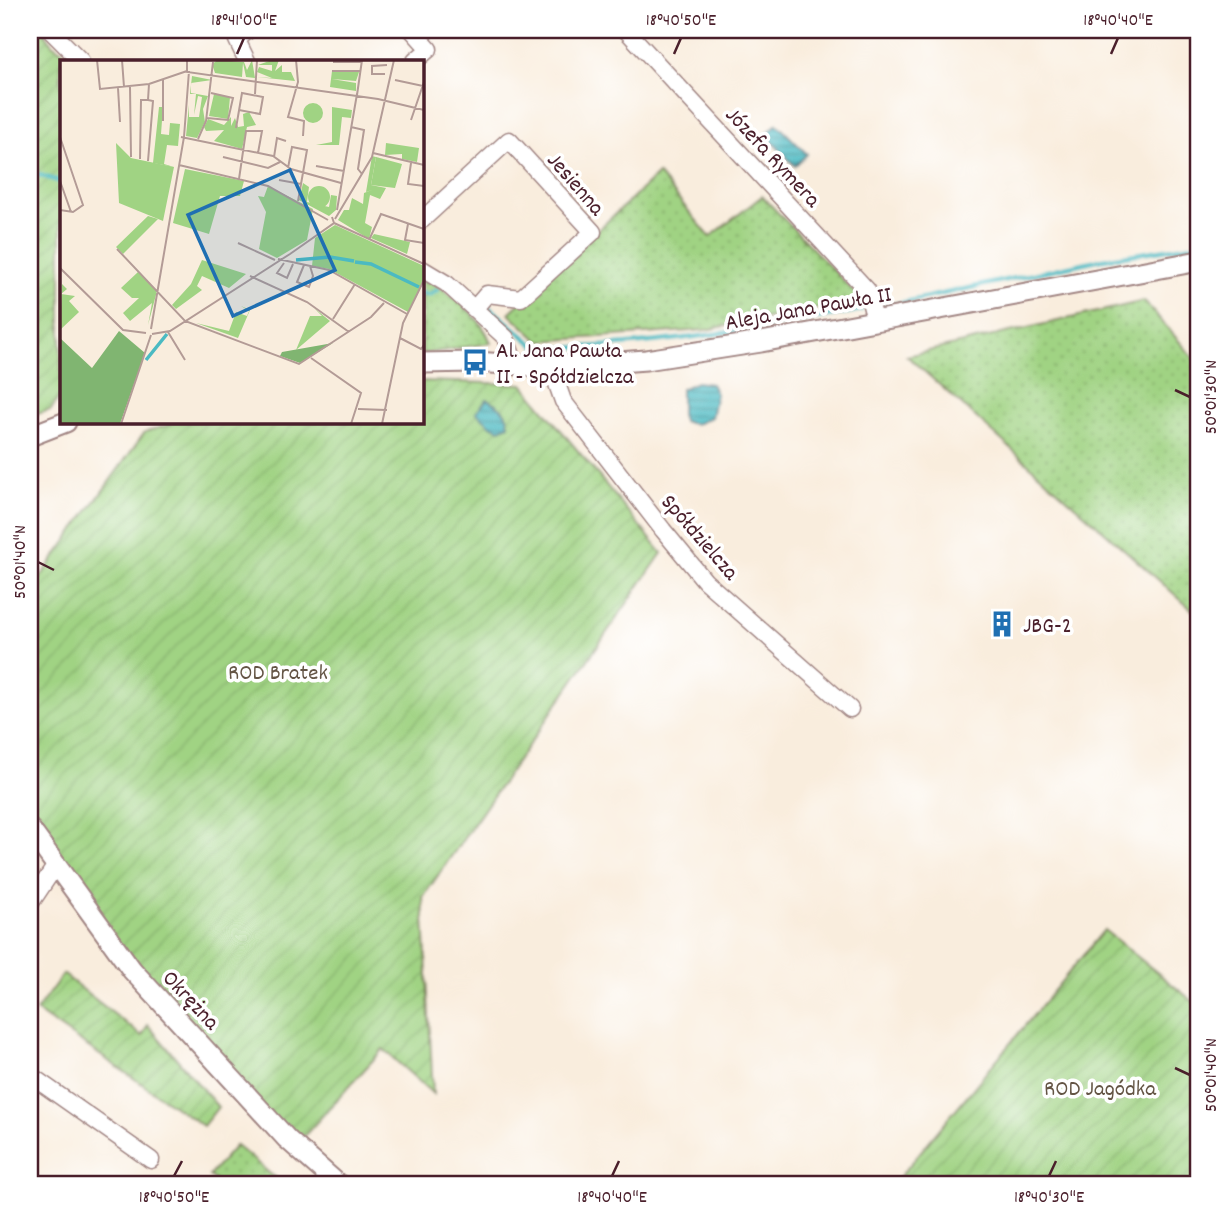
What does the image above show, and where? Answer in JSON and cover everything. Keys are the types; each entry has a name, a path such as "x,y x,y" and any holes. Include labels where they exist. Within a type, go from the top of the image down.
{"street":[{"path":"50,30 80,60"},
{"path":"247,60 237,40 248,30"},
{"path":"411,30 429,48 416,60"},
{"name":"Józefa Rymera","path":"626,30 867,289 875,320"},
{"name":"Jesienna","path":"424,218 509,140 593,232 521,298 487,293 475,308"},
{"name":"Aleja Jana Pawła II","path":"424,363 551,367 646,360 761,342 1199,261"},
{"path":"424,270 447,284 506,338 515,365"},
{"name":"Spółdzielcza","path":"551,367 563,401 705,581 850,709"},
{"path":"30,429 60,423"},
{"path":"30,436 60,424"},
{"name":"Okrężna","path":"30,829 132,970 287,1139 339,1185"},
{"path":"30,904 56,865"},
{"path":"30,1075 151,1160"}],"green space":[{"path":"30,30 43,30 52,44 76,60 60,60 60,396 51,410 30,416"},
{"path":"658,174 710,237 762,196 862,300 705,330 539,341 509,313"},
{"path":"424,277 472,313 491,343 424,354"},
{"path":"1144,301 1199,364 1199,616 907,356"},
{"name":"ROD Bratek","path":"424,381 523,384 662,553 423,897 433,1094 383,1049 295,1146 132,970 30,829 30,592 145,432 171,424 424,424"},
{"name":"ROD Jagódka","path":"1104,930 1199,1006 1199,1185 893,1185"},
{"path":"63,974 142,1036 148,1025 218,1107 203,1126 36,1011"},
{"path":"236,1145 281,1183 220,1185 209,1176"}],"water":[{"path":"777,124 807,154 795,166 766,135"},
{"path":"696,382 711,384 716,394 711,417 694,424 683,421 681,389"},
{"path":"487,399 502,409 509,425 500,429 492,426 476,412"}],"waterway":[{"path":"30,172 60,182"},
{"path":"883,307 1097,260 1199,244"},
{"path":"454,279 472,294"},
{"path":"424,294 429,295 437,290"},
{"path":"490,308 538,348 660,341 861,310"}],"place":[{"name":"Al. Jana Pawła II - Spółdzielcza","path":"475,362"},
{"name":"JBG-2","path":"1002,624"}]}
